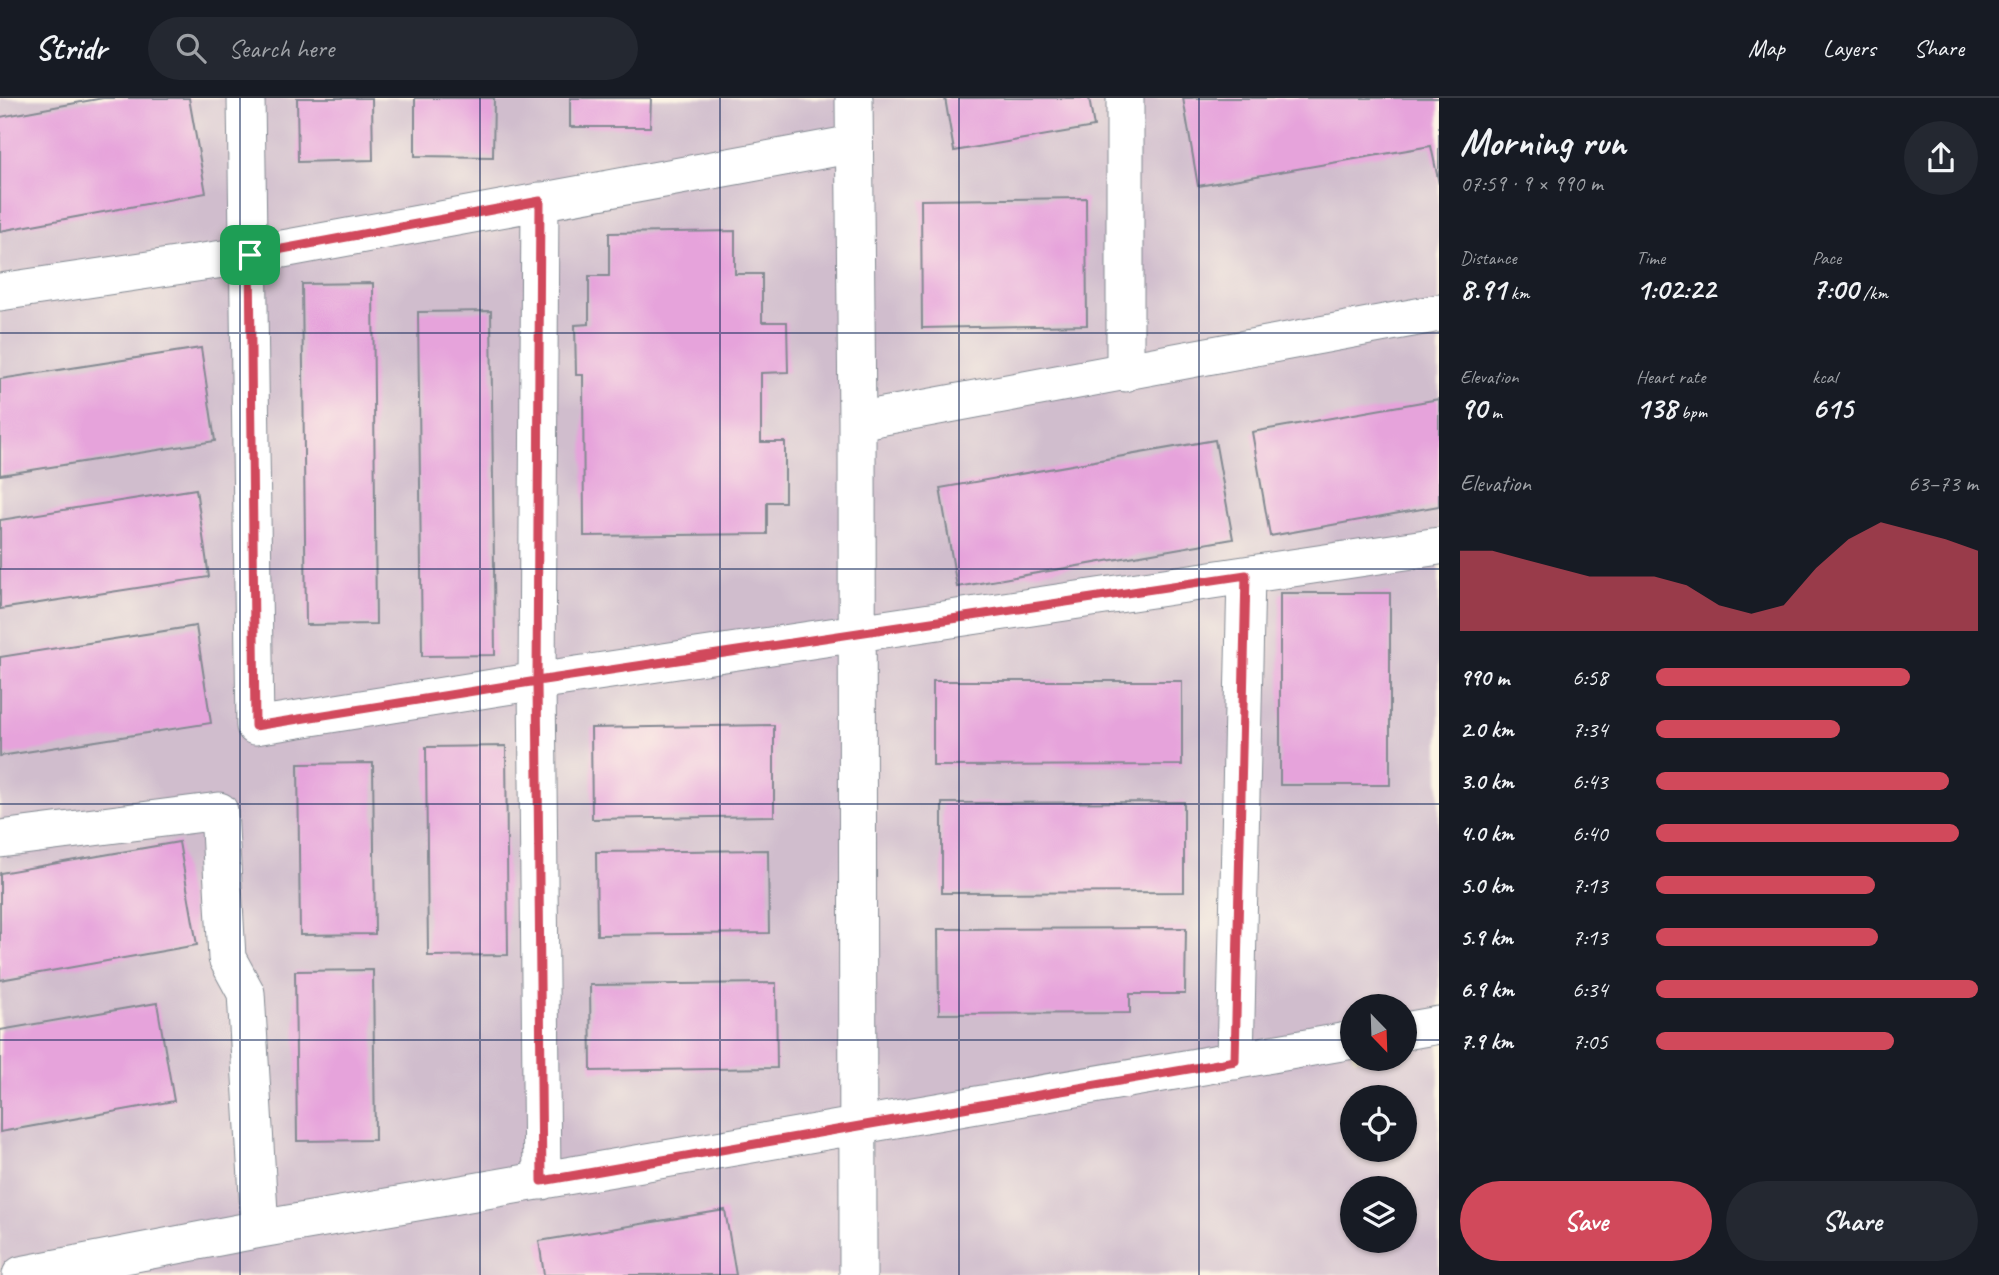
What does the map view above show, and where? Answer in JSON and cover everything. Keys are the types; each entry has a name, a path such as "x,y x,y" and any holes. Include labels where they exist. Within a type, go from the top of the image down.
{"street":[{"path":"246,98 255,726 537,681 1439,546"},
{"path":"854,98 858,1275"},
{"path":"1125,98 1125,373"},
{"path":"0,292 250,255 854,144"},
{"path":"540,201 537,681 542,1181"},
{"path":"857,421 1439,313"},
{"path":"1235,1061 1246,575"},
{"path":"0,839 219,811 227,958 246,993 260,1229"},
{"path":"1418,1029 1439,1025"},
{"path":"20,1275 260,1229 1340,1042"}],"shaded area":[{"path":"0,98 1439,98 1439,1275 0,1275"}],"building":[{"path":"103,98 189,98 206,193 0,231 0,117"},
{"path":"297,98 372,98 373,160 298,162"},
{"path":"415,98 494,98 493,157 415,156"},
{"path":"570,98 651,98 650,127 570,127"},
{"path":"945,98 1089,98 1094,127 954,151"},
{"path":"1183,98 1439,98 1439,184 1431,146 1198,186"},
{"path":"1086,198 1087,325 922,328 921,200"},
{"path":"735,231 735,274 762,274 762,322 787,322 788,372 761,373 761,442 785,442 785,502 767,502 767,534 584,536 583,375 576,375 575,325 589,324 589,276 609,276 609,233"},
{"path":"373,283 376,624 306,625 302,284"},
{"path":"491,311 495,655 422,656 418,312"},
{"path":"201,348 215,441 0,475 0,379"},
{"path":"1439,399 1439,506 1270,536 1252,432"},
{"path":"1215,440 1233,539 957,587 940,488"},
{"path":"196,489 209,577 0,609 0,520"},
{"path":"1280,593 1390,593 1390,785 1280,785"},
{"path":"196,626 211,723 0,756 0,657"},
{"path":"933,681 1182,681 1182,765 933,766"},
{"path":"774,725 774,816 592,819 591,728"},
{"path":"506,746 508,955 428,956 426,747"},
{"path":"373,763 375,934 300,935 298,764"},
{"path":"1184,802 1184,892 942,893 942,803"},
{"path":"179,842 197,945 0,980 0,873"},
{"path":"768,850 769,933 597,935 596,852"},
{"path":"1186,928 1185,994 1130,994 1130,1013 939,1014 938,929"},
{"path":"373,970 375,1140 297,1141 295,971"},
{"path":"776,983 777,1068 591,1071 590,985"},
{"path":"157,1003 174,1101 0,1132 0,1030"},
{"path":"725,1210 736,1275 544,1275 539,1241"}],"route":[{"path":"250,255 255,726 537,681 542,1181 1235,1061 1246,575 537,681 540,201 250,255"}]}
